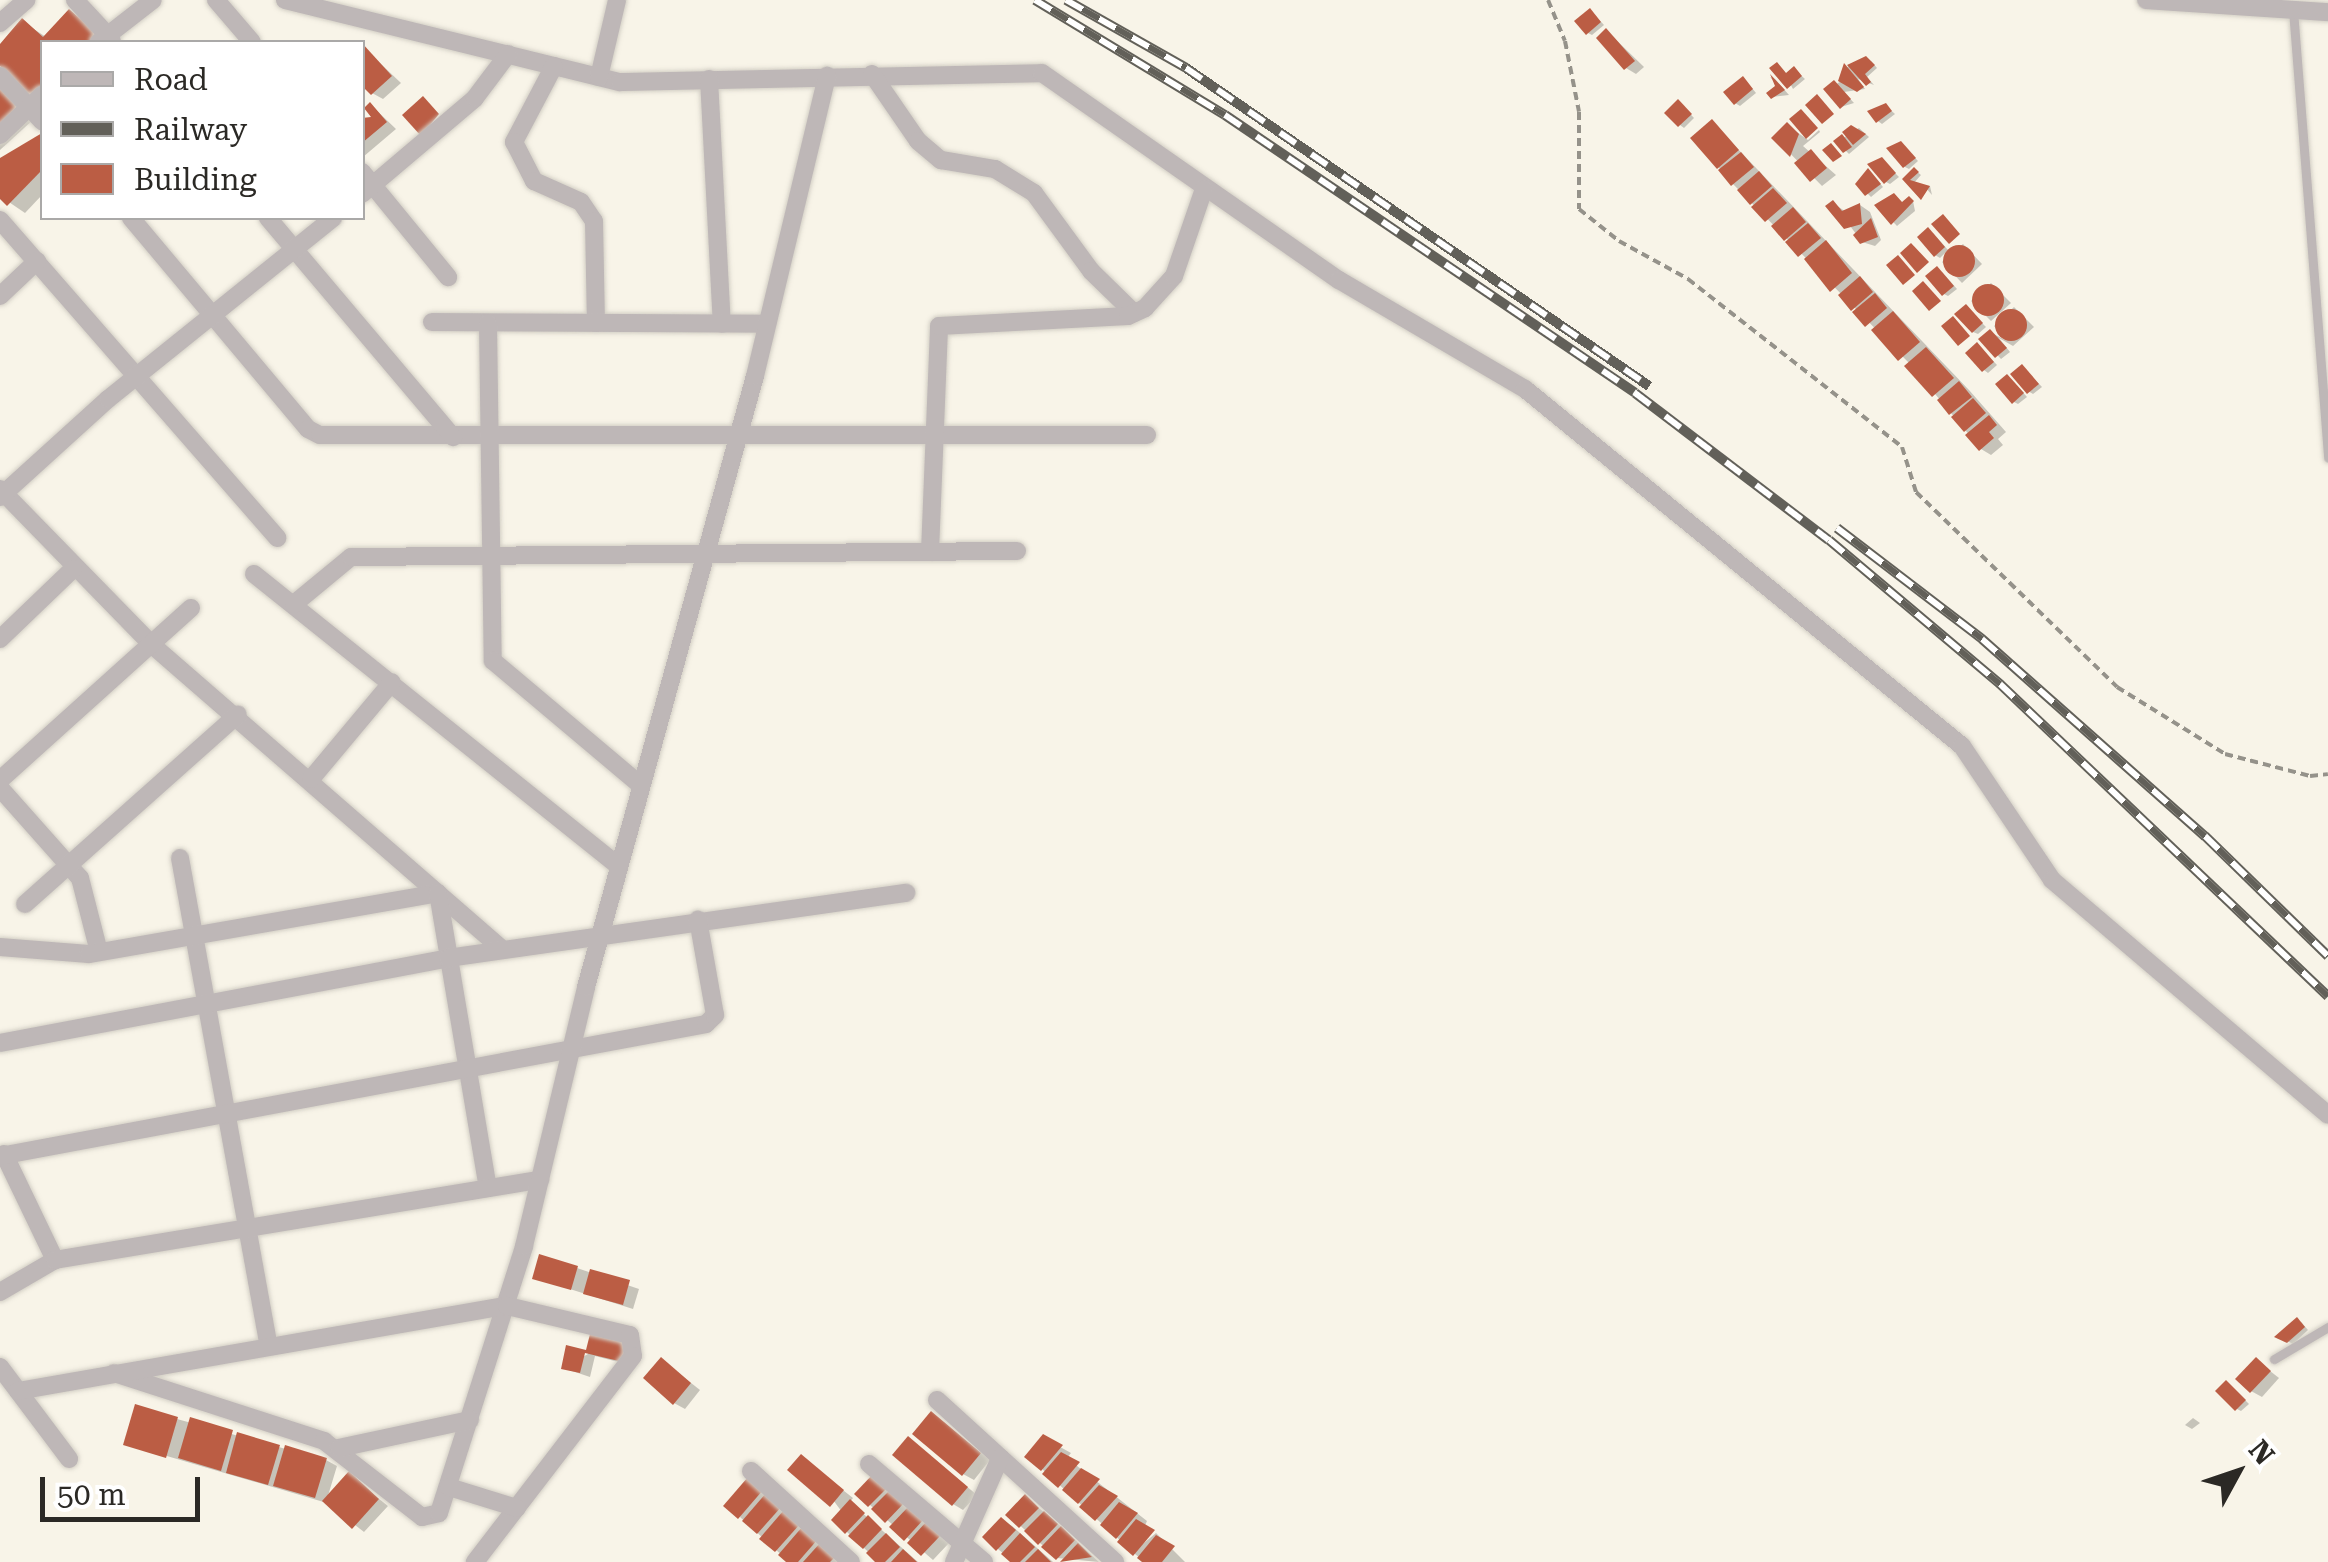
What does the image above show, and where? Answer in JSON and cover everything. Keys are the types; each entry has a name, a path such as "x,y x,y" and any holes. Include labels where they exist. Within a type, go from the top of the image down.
{"street":[{"path":"0,23 26,0"},
{"path":"75,0 107,40 153,0"},
{"path":"216,0 250,40"},
{"path":"284,0 344,8 600,77 709,79 1042,72 1204,189 1340,280 1525,389 1962,746 2052,880 2328,1115"},
{"path":"600,77 617,0"},
{"path":"2146,0 2328,12"},
{"path":"448,277 366,184 475,98 508,54"},
{"path":"554,66 514,142 534,181 580,202 594,221 596,323"},
{"path":"872,74 918,142 942,160 995,169 1034,194 1091,271 1134,313"},
{"path":"114,1373 338,1448 427,1520 439,1513 507,1306 618,866 733,439 768,324 827,75"},
{"path":"0,76 38,108 0,135"},
{"path":"709,79 722,324"},
{"path":"930,552 936,332 945,322 1134,313 1174,276 1204,189"},
{"path":"0,220 277,538"},
{"path":"133,220 320,436 733,439 1146,435"},
{"path":"270,220 453,437"},
{"path":"330,220 137,376 1,493 151,644 238,714 502,950"},
{"path":"0,296 37,261"},
{"path":"432,322 768,324"},
{"path":"488,322 496,666 640,785"},
{"path":"294,604 351,557 1017,551"},
{"path":"0,638 73,569"},
{"path":"254,574 618,866"},
{"path":"0,780 190,608"},
{"path":"311,779 392,682"},
{"path":"25,904 238,714"},
{"path":"0,788 70,863 87,897 98,952"},
{"path":"180,858 268,1344"},
{"path":"0,947 98,952 438,893"},
{"path":"438,893 488,1188"},
{"path":"0,1043 448,958 906,893"},
{"path":"55,1260 2,1155 712,1021 698,920"},
{"path":"0,1292 55,1260 540,1180"},
{"path":"18,1391 268,1344 507,1306 623,1331 636,1348 476,1562"},
{"path":"0,1367 69,1459"},
{"path":"937,1400 1115,1562"},
{"path":"338,1448 470,1420"},
{"path":"954,1562 1000,1458"},
{"path":"868,1464 984,1562"},
{"path":"751,1471 851,1562"},
{"path":"449,1487 517,1508"}],"lane":[{"path":"2293,10 2328,458"},
{"path":"2274,1359 2328,1327"}],"path":[{"path":"1548,0 1565,41 1580,112 1579,208 1619,241 1688,279 1902,448 1916,492 2118,687 2225,754 2310,776 2328,774"}],"building":[{"path":"1590,8 1601,22 1586,35 1574,21"},
{"path":"69,9 98,34 91,40 40,40 40,87 29,98 0,66 0,44 22,18 43,37"},
{"path":"1606,28 1635,61 1624,70 1596,38"},
{"path":"365,46 392,76 371,95 365,89"},
{"path":"1866,56 1875,65 1865,74 1871,82 1866,86 1847,65"},
{"path":"1777,62 1786,73 1794,66 1802,76 1787,89 1769,68"},
{"path":"1844,63 1864,87 1857,92 1838,81"},
{"path":"1770,74 1785,90 1771,99 1766,93 1775,86"},
{"path":"1743,76 1753,89 1734,105 1723,92"},
{"path":"1834,80 1851,99 1840,109 1823,89"},
{"path":"0,82 21,106 0,126"},
{"path":"1817,94 1834,114 1822,124 1805,105"},
{"path":"423,96 439,114 421,136 402,115"},
{"path":"1678,99 1692,114 1678,127 1664,113"},
{"path":"370,102 387,122 365,140 365,118 371,117 365,107"},
{"path":"1886,103 1892,111 1876,123 1867,111"},
{"path":"1801,109 1818,128 1806,139 1789,119"},
{"path":"1712,119 1739,150 1717,169 1690,138"},
{"path":"1787,122 1799,134 1790,157 1771,138"},
{"path":"1851,125 1866,134 1853,145 1842,132"},
{"path":"40,134 40,172 7,206 0,199 0,158"},
{"path":"1842,134 1852,147 1843,153 1833,141"},
{"path":"1901,141 1916,158 1903,168 1886,148"},
{"path":"1831,143 1842,156 1833,162 1822,150"},
{"path":"1811,149 1827,168 1810,182 1794,163"},
{"path":"1741,152 1754,167 1731,186 1718,170"},
{"path":"1882,157 1896,173 1884,184 1867,164"},
{"path":"1914,167 1919,172 1910,180 1930,186 1921,200 1902,179"},
{"path":"1868,168 1881,184 1865,196 1855,184"},
{"path":"1759,171 1772,186 1750,205 1737,190"},
{"path":"1773,188 1787,203 1765,222 1751,207"},
{"path":"1894,193 1902,202 1909,196 1914,201 1891,225 1874,205"},
{"path":"1833,200 1842,211 1860,203 1862,224 1844,229 1825,206"},
{"path":"1793,207 1806,222 1784,241 1771,226"},
{"path":"1943,214 1960,234 1949,244 1931,224"},
{"path":"1871,218 1878,237 1860,244 1853,235"},
{"path":"1808,223 1821,238 1798,257 1785,242"},
{"path":"1928,227 1945,247 1934,257 1917,237"},
{"path":"1826,240 1852,273 1830,292 1804,259"},
{"path":"1911,243 1929,262 1917,273 1900,253"},
{"path":"1959,245 1970,250 1975,261 1970,272 1959,277 1948,272 1943,261 1948,250"},
{"path":"1898,255 1915,275 1903,285 1886,265"},
{"path":"1937,266 1954,286 1942,296 1925,276"},
{"path":"1860,276 1873,292 1851,311 1838,295"},
{"path":"1923,281 1941,301 1929,311 1912,291"},
{"path":"1988,284 1999,289 2004,300 1999,311 1988,316 1977,311 1972,300 1977,289"},
{"path":"1875,293 1887,308 1865,327 1852,312"},
{"path":"1966,304 1983,323 1972,333 1954,314"},
{"path":"2011,309 2023,313 2027,325 2023,337 2011,341 1999,337 1995,325 1999,313"},
{"path":"1893,311 1920,342 1898,361 1871,330"},
{"path":"1953,316 1970,336 1958,346 1941,326"},
{"path":"1990,329 2007,348 1995,358 1978,339"},
{"path":"1977,342 1994,362 1982,372 1965,353"},
{"path":"1926,347 1954,378 1932,397 1904,366"},
{"path":"2022,364 2039,384 2027,394 2010,374"},
{"path":"2007,374 2024,393 2012,404 1995,384"},
{"path":"1959,381 1972,397 1949,415 1937,400"},
{"path":"1973,398 1986,413 1964,432 1951,417"},
{"path":"1989,415 1997,425 1989,432 1994,438 1979,451 1965,435"},
{"path":"539,1254 578,1266 571,1290 532,1279"},
{"path":"590,1269 630,1280 623,1305 583,1294"},
{"path":"2297,1317 2305,1327 2287,1343 2274,1337"},
{"path":"590,1334 628,1343 623,1362 585,1353 580,1373 561,1369 566,1345 586,1350"},
{"path":"661,1357 691,1383 673,1405 643,1378"},
{"path":"2256,1357 2271,1371 2250,1393 2235,1379"},
{"path":"2226,1380 2246,1400 2235,1411 2215,1391"},
{"path":"135,1404 178,1417 166,1458 123,1445"},
{"path":"931,1411 981,1453 962,1476 912,1434"},
{"path":"190,1417 233,1430 221,1471 178,1458"},
{"path":"237,1432 280,1445 268,1485 226,1473"},
{"path":"1043,1434 1063,1445 1041,1471 1024,1457"},
{"path":"908,1436 968,1487 952,1506 892,1455"},
{"path":"285,1445 327,1458 315,1498 273,1486"},
{"path":"1061,1452 1080,1462 1058,1488 1042,1474"},
{"path":"801,1454 844,1490 830,1507 787,1470"},
{"path":"1081,1468 1100,1479 1078,1504 1062,1490"},
{"path":"349,1471 379,1499 352,1529 322,1501"},
{"path":"874,1473 888,1487 868,1507 854,1494"},
{"path":"748,1477 763,1490 738,1519 723,1506"},
{"path":"1099,1485 1118,1496 1095,1521 1079,1507"},
{"path":"891,1489 905,1502 885,1523 871,1509"},
{"path":"767,1492 782,1506 757,1534 742,1521"},
{"path":"1025,1494 1039,1508 1019,1528 1005,1515"},
{"path":"850,1499 865,1513 845,1534 831,1520"},
{"path":"1119,1502 1138,1513 1116,1539 1100,1525"},
{"path":"909,1506 923,1520 904,1541 889,1527"},
{"path":"784,1510 800,1524 775,1552 759,1539"},
{"path":"1044,1511 1058,1524 1038,1545 1024,1531"},
{"path":"868,1515 882,1529 863,1549 848,1536"},
{"path":"1001,1517 1016,1530 996,1551 982,1537"},
{"path":"1136,1519 1155,1530 1133,1556 1117,1542"},
{"path":"926,1522 940,1536 921,1556 907,1543"},
{"path":"803,1526 818,1539 798,1562 786,1562 778,1555"},
{"path":"1061,1526 1075,1540 1056,1560 1041,1547"},
{"path":"886,1533 900,1547 885,1562 875,1562 866,1553"},
{"path":"1020,1533 1035,1547 1020,1562 1010,1562 1001,1554"},
{"path":"1156,1535 1175,1546 1162,1562 1142,1562 1137,1558"},
{"path":"821,1542 836,1556 830,1562 803,1562"},
{"path":"1078,1543 1092,1557 1060,1562"},
{"path":"903,1549 917,1562 891,1562"},
{"path":"1038,1549 1051,1562 1025,1562"}],"railway":[{"path":"1035,0 1225,115 1635,393 1829,540 2000,684 2328,996"},
{"path":"1066,0 1186,68 1649,386"},
{"path":"1837,528 1982,639 2205,836 2328,956"}]}
